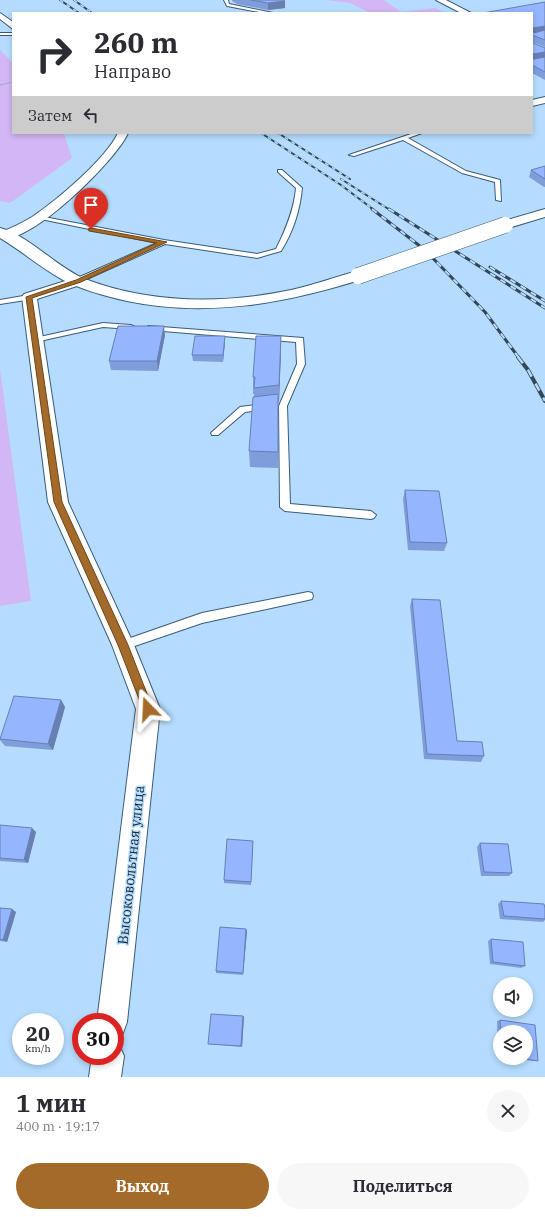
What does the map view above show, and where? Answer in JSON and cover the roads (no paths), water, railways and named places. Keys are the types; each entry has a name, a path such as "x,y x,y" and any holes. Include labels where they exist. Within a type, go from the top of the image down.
{"main road":[{"path":"3,234 37,257 78,281 102,290 155,301 186,304 220,304 293,295 358,276 505,225 545,213"}],"street":[{"path":"440,0 465,12"},
{"path":"0,15 12,25"},
{"path":"533,103 545,100"},
{"path":"3,234 39,218 110,155 122,138 123,134"},
{"path":"78,281 29,297 58,502 123,645"},
{"name":"Высоковольтная улица","path":"113,1013 148,709 123,645"},
{"path":"105,1077 107,1065"}],"lane":[{"path":"226,0 228,5 266,12"},
{"path":"0,34 12,34"},
{"path":"352,155 416,134"},
{"path":"403,138 464,172 498,181 499,200"},
{"path":"39,218 164,242 257,256 279,250 287,234 299,201 299,188 280,171"},
{"path":"78,281 164,242"},
{"path":"0,302 29,297"},
{"path":"35,340 103,324 300,340 302,364 283,406 285,508 371,515"},
{"path":"215,433 243,409 283,406"},
{"path":"123,645 202,618 308,596"}],"railway":[{"path":"60,0 78,12"},
{"path":"74,0 91,12"},
{"path":"263,134 341,185 374,210"},
{"path":"280,134 350,179"},
{"path":"341,179 390,210"},
{"path":"372,209 425,250 485,312 519,358"},
{"path":"389,209 545,308"},
{"path":"490,267 545,301"},
{"path":"518,357 528,370 545,401"}]}
